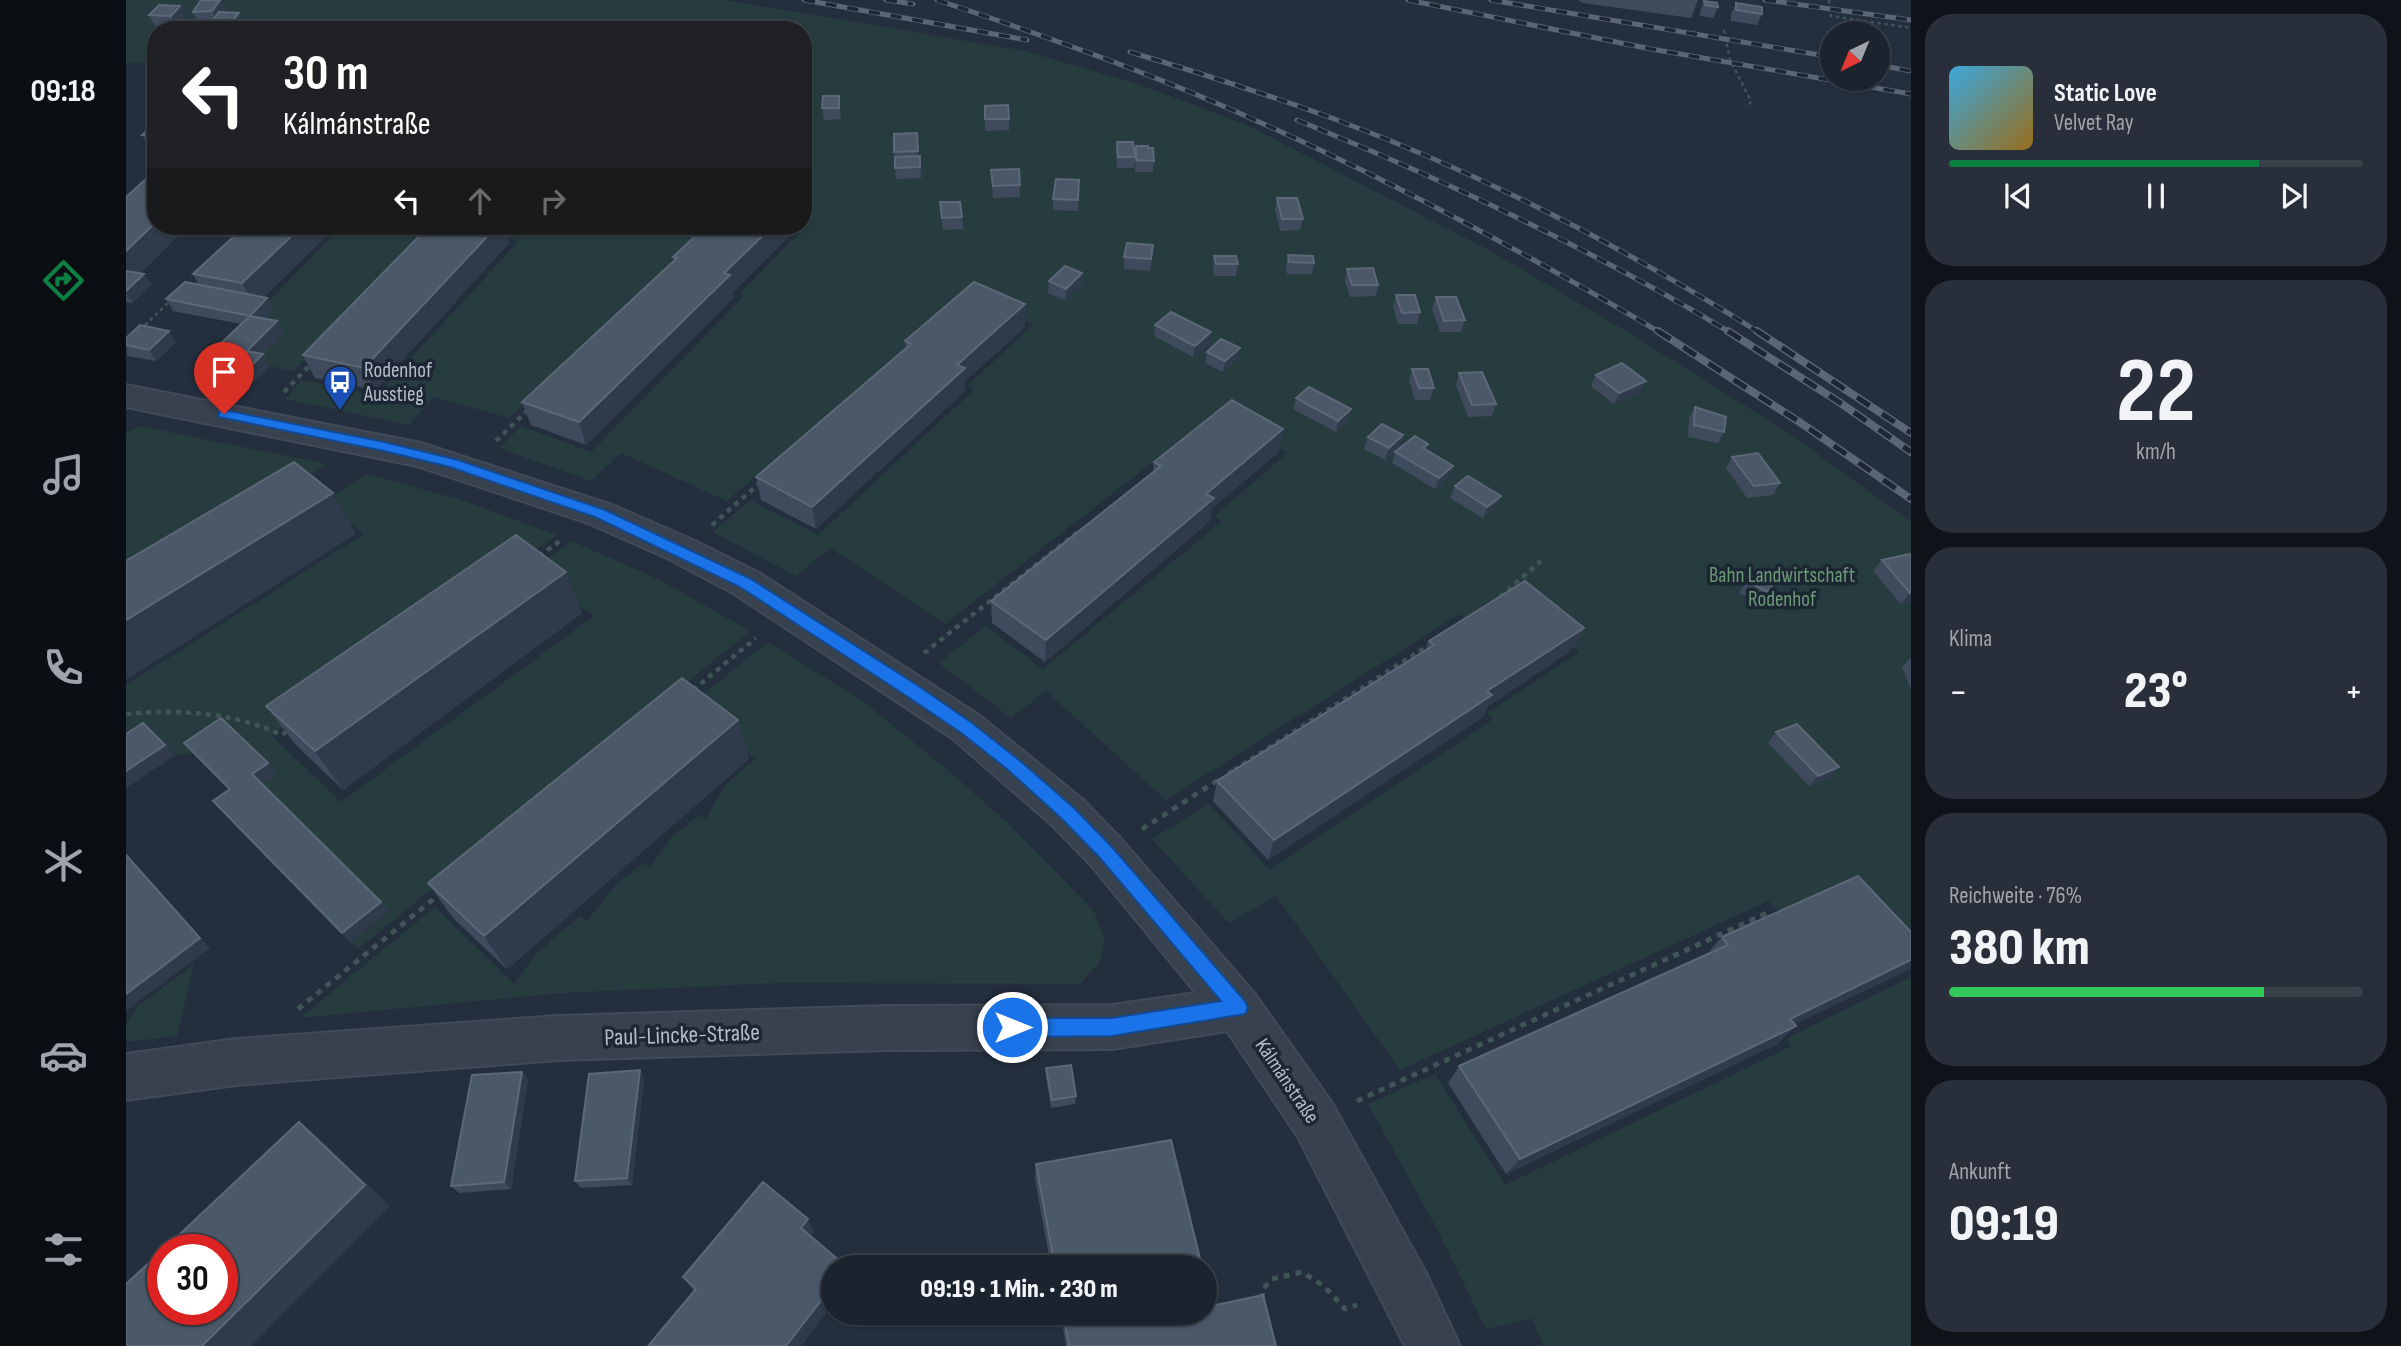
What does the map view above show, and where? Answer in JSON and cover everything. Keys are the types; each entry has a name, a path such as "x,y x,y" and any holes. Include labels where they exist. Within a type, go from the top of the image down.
{"street":[{"name":"Kálmánstraße","path":"126,396 384,446 467,468 600,514 682,550 791,610 966,727 1067,813 1106,852 1238,1008 1315,1120 1433,1346"},
{"name":"Paul-Lincke-Straße","path":"126,1077 236,1062 558,1038 887,1028 1112,1027 1238,1008"}],"path":[{"path":"1829,0 1831,16 1911,28"},
{"path":"1724,30 1729,63 1751,101 1748,108"},
{"path":"133,336 175,296"},
{"path":"256,420 313,362"},
{"path":"467,468 537,401"},
{"path":"682,550 764,480"},
{"path":"532,561 600,514"},
{"path":"893,678 1087,525"},
{"path":"1494,601 1541,561"},
{"path":"688,693 791,610"},
{"path":"1106,852 1432,643"},
{"path":"126,714 158,710 211,712 260,724 282,735 293,727"},
{"path":"296,1010 444,891"},
{"path":"1315,1120 1769,912"},
{"path":"1264,1306 1262,1290 1272,1279 1302,1272 1324,1286 1345,1309"}],"green space":[{"name":"Bahn Landwirtschaft Rodenhof","path":"126,0 725,0 1025,51 1138,84 1247,125 1487,249 1636,337 1790,434 1911,522 1911,968 1838,887 1781,914 1768,901 1400,1070 1276,896 1229,923 1152,839 1209,804 1270,870 1493,719 1487,713 1579,652 1515,598 1472,625 1459,614 1166,800 1046,691 1011,718 939,663 985,626 1043,669 1222,521 1215,516 1287,453 1227,417 1184,438 945,624 830,548 796,576 713,532 750,500 818,535 974,390 967,386 1033,325 975,300 945,314 727,501 621,453 591,481 499,448 521,426 591,452 744,296 739,294 797,235 812,235 812,21 147,21 147,64 129,62 126,65"},
{"path":"333,235 427,235 294,371 254,363 256,327 262,308"},
{"path":"517,235 699,235 509,418 434,397 409,425 285,399 302,380 376,396 518,242 512,240"},
{"path":"139,426 327,464 126,586 126,433"},
{"path":"368,474 461,500 557,535 271,735 341,802 594,616 532,569 572,541 660,580 750,631 358,949 350,942 389,912 260,785 276,773 193,753 174,756 152,734 126,751 126,685 364,534 323,501"},
{"path":"768,642 861,700 943,766 1007,822 1094,911 1105,941 1099,963 1080,984 779,983 563,993 300,1018 435,907 514,984 536,954 580,916 587,921 614,887 643,863 650,867 671,838 699,815 705,819 727,783 755,759 687,707"},
{"path":"194,964 177,1036 126,1042 126,1024 139,1005"},
{"path":"1911,977 1911,1346 1543,1346 1532,1318 1486,1329 1437,1229 1368,1104 1435,1074 1505,1185 1792,1046 1786,1039"}],"building":[{"path":"201,0 220,0 212,11 193,12"},
{"path":"1704,1 1717,3 1718,7 1705,5"},
{"path":"1736,3 1762,7 1762,14 1736,10"},
{"path":"159,5 180,6 171,16 149,15"},
{"path":"219,12 239,13 233,20 213,20"},
{"path":"823,96 839,96 839,108 822,108"},
{"path":"1008,105 1009,119 985,119 985,106"},
{"path":"917,133 918,151 894,152 894,134"},
{"path":"1117,142 1133,142 1135,157 1118,157"},
{"path":"1136,146 1153,148 1154,161 1136,160"},
{"path":"920,156 920,167 895,168 895,157"},
{"path":"1019,169 1020,185 993,186 991,170"},
{"path":"147,178 147,231 126,251 126,197"},
{"path":"1056,179 1079,180 1078,200 1053,199"},
{"path":"1277,198 1297,198 1303,219 1282,219"},
{"path":"940,202 960,202 962,217 942,218"},
{"path":"235,235 293,235 242,283 193,274"},
{"path":"420,235 489,235 364,368 303,355"},
{"path":"696,235 764,235 724,273 730,275 579,422 522,402 677,258 673,257"},
{"path":"1127,243 1153,245 1151,259 1124,257"},
{"path":"1288,255 1313,256 1314,263 1289,262"},
{"path":"1214,256 1236,256 1238,264 1216,264"},
{"path":"1065,266 1082,273 1066,289 1049,281"},
{"path":"1373,268 1378,285 1352,285 1347,269"},
{"path":"126,271 144,274 126,291"},
{"path":"185,282 267,298 250,316 166,299"},
{"path":"974,282 1025,304 957,365 965,368 812,507 756,477 911,344 905,341"},
{"path":"1396,295 1415,295 1420,312 1402,313"},
{"path":"1436,297 1456,297 1465,320 1444,321"},
{"path":"1171,312 1211,332 1195,346 1155,325"},
{"path":"250,316 277,321 247,351 219,345"},
{"path":"140,325 169,331 149,350 126,345 126,338"},
{"path":"1221,339 1240,348 1225,361 1207,352"},
{"path":"247,351 263,354 248,369 233,366"},
{"path":"1622,363 1646,381 1619,393 1596,375"},
{"path":"1412,369 1428,369 1434,388 1419,388"},
{"path":"1482,372 1496,404 1472,405 1459,373"},
{"path":"1309,387 1351,409 1338,421 1296,398"},
{"path":"1232,400 1283,429 1206,494 1214,498 1046,640 991,601 1161,466 1154,462"},
{"path":"1695,407 1726,417 1724,432 1694,425"},
{"path":"1382,424 1403,435 1389,448 1368,437"},
{"path":"1415,436 1428,444 1423,448 1453,466 1439,478 1395,452"},
{"path":"1758,453 1780,483 1754,486 1732,457"},
{"path":"294,462 333,493 126,620 126,561"},
{"path":"1468,476 1501,496 1487,507 1455,486"},
{"path":"516,535 566,572 315,751 266,706"},
{"path":"1910,554 1911,556 1911,593 1882,560"},
{"path":"1754,570 1775,581 1767,592 1746,581"},
{"path":"1525,581 1584,628 1487,691 1492,695 1274,840 1217,781 1434,645 1429,641"},
{"path":"682,678 738,720 484,936 428,883"},
{"path":"221,718 268,763 252,774 381,902 342,933 213,801 230,789 184,743"},
{"path":"143,723 165,745 126,771 126,734"},
{"path":"1797,724 1839,767 1818,776 1776,732"},
{"path":"126,855 200,938 126,994"},
{"path":"1858,876 1911,932 1911,960 1790,1019 1796,1026 1520,1159 1459,1066 1728,945 1722,937"},
{"path":"1071,1065 1076,1096 1052,1100 1046,1068"},
{"path":"640,1070 627,1178 575,1181 589,1074"},
{"path":"522,1072 504,1182 451,1186 472,1075"},
{"path":"299,1122 365,1185 238,1310 238,1234 179,1234"},
{"path":"1171,1140 1199,1255 1053,1255 1036,1164"},
{"path":"763,1182 808,1219 801,1228 833,1255 821,1255 821,1301 786,1346 648,1346 696,1289 683,1277"},
{"path":"147,1264 147,1325 223,1325 202,1346 126,1346 126,1284"},
{"path":"1263,1295 1276,1346 1069,1346 1065,1325 1217,1325 1217,1305"}],"railway":[{"path":"804,0 1027,40"},
{"path":"886,0 913,4"},
{"path":"937,0 1131,69 1255,120 1374,176 1490,236 1661,333"},
{"path":"1408,0 1651,49 1911,94"},
{"path":"1491,0 1820,55"},
{"path":"1765,0 1911,20"},
{"path":"1130,52 1311,111 1392,141 1501,189 1607,243 1760,333"},
{"path":"1890,67 1911,71"},
{"path":"1297,120 1409,167 1518,218 1626,273 1731,333"},
{"path":"1658,331 1798,421 1911,499"},
{"path":"1728,331 1911,452"},
{"path":"1757,331 1911,433"}],"place":[{"name":"Rodenhof Ausstieg","path":"340,412"}],"route":[{"path":"224,414 384,446 453,463 600,514 682,550 746,583 966,727 1013,765 1106,852 1238,1008 1112,1027 1012,1027"}]}
